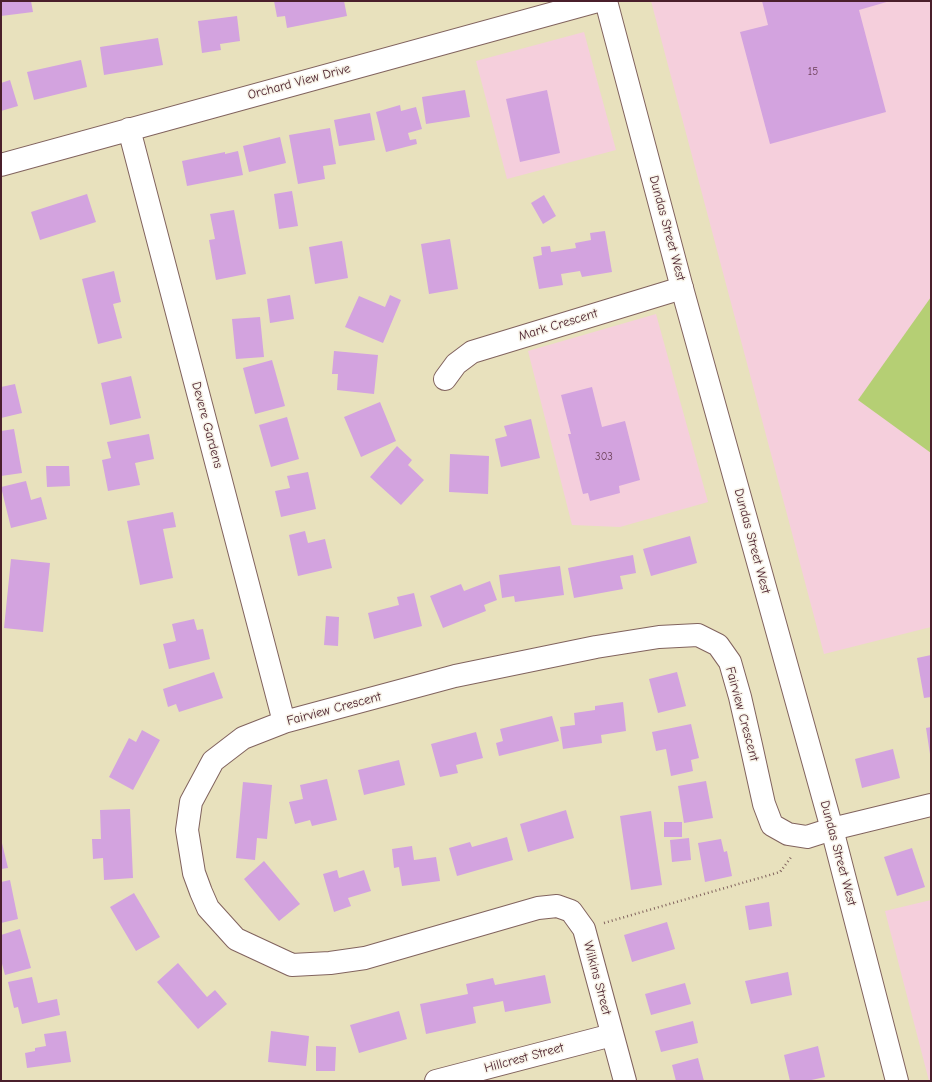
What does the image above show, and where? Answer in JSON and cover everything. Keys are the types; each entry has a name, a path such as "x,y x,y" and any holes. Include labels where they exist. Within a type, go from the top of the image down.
{"street":[{"name":"Orchard View Drive","path":"1,165 598,1"},
{"name":"Dundas Street West","path":"606,1 682,288 832,829 897,1081"},
{"name":"Devere Gardens","path":"129,129 284,722"},
{"name":"Mark Crescent","path":"445,379 456,364 472,352 682,288"},
{"name":"Fairview Crescent","path":"538,908 366,958 330,963 292,965 236,939 208,908 194,873 187,830 191,802 213,761 243,738 284,722 462,675 596,646 659,637 698,635 718,646 730,662 750,738 764,804 772,824 788,834 807,837 832,829 931,805"},
{"name":"Wilkins Street","path":"538,908 557,906 571,911 584,929 625,1081"},
{"name":"Hillcrest Street","path":"436,1081 466,1077 612,1035"}],"path":[{"path":"584,929 780,872 807,837"}],"shaded area":[{"path":"651,1 931,1 931,627 824,654"},
{"path":"584,32 616,150 507,179 476,61"},
{"path":"656,314 708,502 620,527 572,525 528,351"},
{"path":"931,900 931,1081 929,1081 885,911"}],"green space":[{"path":"931,297 931,453 858,400"}],"building":[{"path":"1,1 31,1 33,12 1,16"},
{"path":"274,1 344,1 347,16 287,28 285,16 277,17"},
{"path":"762,1 890,1 859,10 886,112 770,144 740,32 768,25"},
{"path":"237,16 240,41 220,44 221,50 202,53 198,21"},
{"path":"158,38 163,65 104,75 100,47"},
{"path":"81,60 87,87 34,100 27,72"},
{"path":"10,80 18,106 1,111 1,83"},
{"path":"465,90 470,117 426,124 422,97"},
{"path":"547,90 560,153 520,162 506,99"},
{"path":"400,105 401,111 416,107 422,129 408,133 410,140 416,139 417,144 386,152 376,112"},
{"path":"370,113 375,140 339,146 334,120"},
{"path":"330,128 336,164 323,166 325,179 298,184 289,135"},
{"path":"280,137 286,163 249,172 243,146"},
{"path":"238,151 243,175 187,186 182,161 225,152 225,154"},
{"path":"292,191 298,226 279,229 274,194"},
{"path":"87,194 96,222 40,240 31,212"},
{"path":"544,195 556,216 543,224 531,203"},
{"path":"234,210 246,274 216,280 209,240 215,239 210,214"},
{"path":"605,231 612,272 582,277 580,271 561,274 563,285 539,289 533,257 542,255 541,247 550,246 551,252 576,248 575,243 591,240 590,233"},
{"path":"450,239 458,289 429,294 421,244"},
{"path":"342,241 348,278 315,284 309,247"},
{"path":"114,271 121,302 113,304 122,338 98,344 82,279"},
{"path":"290,295 294,319 270,323 267,299"},
{"path":"390,295 401,300 383,343 345,327 359,296 385,307"},
{"path":"260,317 264,357 236,359 232,319"},
{"path":"334,351 378,355 374,394 337,390 338,374 332,374"},
{"path":"272,360 285,406 255,414 243,368"},
{"path":"131,376 141,418 110,425 101,383"},
{"path":"15,384 22,413 1,418 1,387"},
{"path":"592,387 602,427 625,421 640,480 619,486 620,493 590,501 588,493 583,494 568,434 571,434 561,395"},
{"path":"380,402 396,441 361,457 344,417"},
{"path":"287,417 299,459 271,467 259,425"},
{"path":"531,419 540,458 501,467 495,439 507,436 504,426"},
{"path":"14,429 22,473 1,476 1,431"},
{"path":"149,434 154,459 135,463 140,485 108,491 102,460 111,458 107,442"},
{"path":"397,446 412,460 408,465 424,480 401,505 370,477"},
{"path":"450,454 489,456 488,494 449,492"},
{"path":"46,466 69,466 70,486 47,487"},
{"path":"308,472 316,509 281,517 275,491 290,488 287,476"},
{"path":"26,481 31,500 41,497 47,519 11,528 1,487"},
{"path":"173,512 176,527 163,529 173,578 140,585 127,521"},
{"path":"305,531 308,543 325,539 332,568 298,576 289,535"},
{"path":"690,536 697,563 651,576 643,549"},
{"path":"633,555 636,573 620,576 623,589 574,598 568,568"},
{"path":"11,559 50,563 43,632 4,628"},
{"path":"560,566 564,595 515,602 514,596 502,598 499,575"},
{"path":"490,581 497,600 484,605 486,611 443,628 430,596 461,584 464,591"},
{"path":"414,593 422,626 374,639 368,613 399,605 397,597"},
{"path":"326,616 339,617 338,646 324,645"},
{"path":"194,619 197,630 203,629 210,659 169,669 163,644 176,641 172,624"},
{"path":"931,655 931,697 924,698 917,658"},
{"path":"214,672 223,698 179,712 176,704 168,707 163,689"},
{"path":"677,672 686,706 658,713 649,679"},
{"path":"623,702 626,731 601,735 602,743 563,749 560,727 575,725 574,713 595,710 595,706"},
{"path":"552,716 559,741 499,756 496,743 503,741 500,729"},
{"path":"691,724 699,758 691,760 693,771 671,776 666,749 656,751 652,732"},
{"path":"931,727 931,754 930,754 926,728"},
{"path":"142,730 160,740 133,790 109,777 129,738 136,742"},
{"path":"476,732 483,758 456,765 458,773 440,777 431,744"},
{"path":"893,749 900,778 862,788 855,759"},
{"path":"399,760 405,785 364,795 358,770"},
{"path":"327,779 337,820 312,826 310,820 295,824 289,802 303,799 300,785"},
{"path":"706,781 713,818 684,823 678,786"},
{"path":"243,782 272,785 267,839 257,838 255,860 236,858"},
{"path":"130,809 133,878 104,880 103,858 93,859 92,839 101,839 100,810"},
{"path":"566,810 574,838 528,852 520,824"},
{"path":"651,811 662,885 631,890 620,816"},
{"path":"664,822 682,822 682,837 664,837"},
{"path":"507,837 513,860 457,876 449,848 470,842 472,847"},
{"path":"689,838 691,860 672,862 670,840"},
{"path":"1,839 8,868 1,869"},
{"path":"721,839 724,852 727,851 732,876 705,882 698,843"},
{"path":"412,846 414,860 436,857 440,881 402,886 399,867 394,868 392,849"},
{"path":"912,848 925,887 897,896 884,857"},
{"path":"264,861 300,904 279,921 244,879"},
{"path":"337,870 339,878 364,870 371,891 348,898 351,906 334,912 323,874"},
{"path":"10,880 18,919 1,923 1,882"},
{"path":"134,893 160,937 136,951 110,907"},
{"path":"769,902 772,926 749,930 745,906"},
{"path":"667,922 675,949 632,962 624,935"},
{"path":"20,929 31,968 5,975 1,960 1,935"},
{"path":"178,963 207,997 215,990 227,1004 198,1029 157,982"},
{"path":"788,972 792,995 751,1004 745,981"},
{"path":"545,975 551,1003 505,1012 503,1001 473,1007 476,1023 426,1034 420,1004 468,994 466,984 493,978 495,985"},
{"path":"32,977 38,1003 57,999 60,1015 22,1024 18,1007 14,1008 8,982"},
{"path":"685,983 691,1004 651,1015 645,994"},
{"path":"399,1011 407,1039 359,1053 350,1025"},
{"path":"693,1021 698,1043 661,1052 655,1031"},
{"path":"66,1031 71,1062 27,1068 25,1053 35,1051 35,1048 46,1046 44,1034"},
{"path":"271,1031 309,1036 306,1066 268,1062"},
{"path":"316,1046 336,1047 335,1071 316,1071"},
{"path":"818,1046 825,1077 807,1081 790,1081 784,1055"},
{"path":"698,1058 704,1081 676,1081 672,1065"}]}
